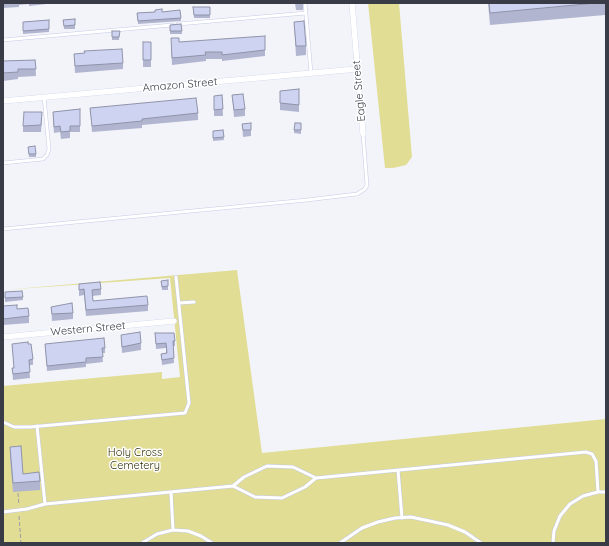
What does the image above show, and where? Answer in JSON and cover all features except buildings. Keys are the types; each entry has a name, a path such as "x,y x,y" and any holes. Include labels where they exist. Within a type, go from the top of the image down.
{"street":[{"name":"Eagle Street","path":"352,3 363,134"},
{"name":"Amazon Street","path":"3,101 357,69"},
{"name":"Western Street","path":"3,337 174,321"}],"lane":[{"path":"305,3 311,74"},
{"path":"3,40 306,13"},
{"path":"3,163 43,159 47,156 50,149 44,97"},
{"name":"Eagle Street","path":"3,229 357,194 365,189 366,179 363,134"},
{"path":"3,422 14,426 37,426 185,413 188,410 189,403 176,277"},
{"path":"178,303 194,302"},
{"path":"37,426 45,504"},
{"path":"233,486 244,477 266,466 293,467 316,478 586,452 592,454 596,461 598,492"},
{"path":"398,470 402,518"},
{"path":"3,512 45,504 233,486 255,497 282,498 305,487 316,478"},
{"path":"171,492 173,530"},
{"path":"553,543 554,531 560,516 570,504 583,496 598,492 606,492"},
{"path":"340,543 362,528 378,522 402,518 430,520 448,525 465,532 481,543"},
{"path":"142,543 157,534 173,530 188,531 202,536 212,543"}],"path":[{"path":"18,492 21,543"}],"green space":[{"path":"368,3 399,3 412,157 406,165 393,168 385,168"},
{"name":"Holy Cross Cemetery","path":"237,270 262,453 606,419 606,543 3,543 3,386 162,372 162,379 180,377 170,278 3,290"}]}
